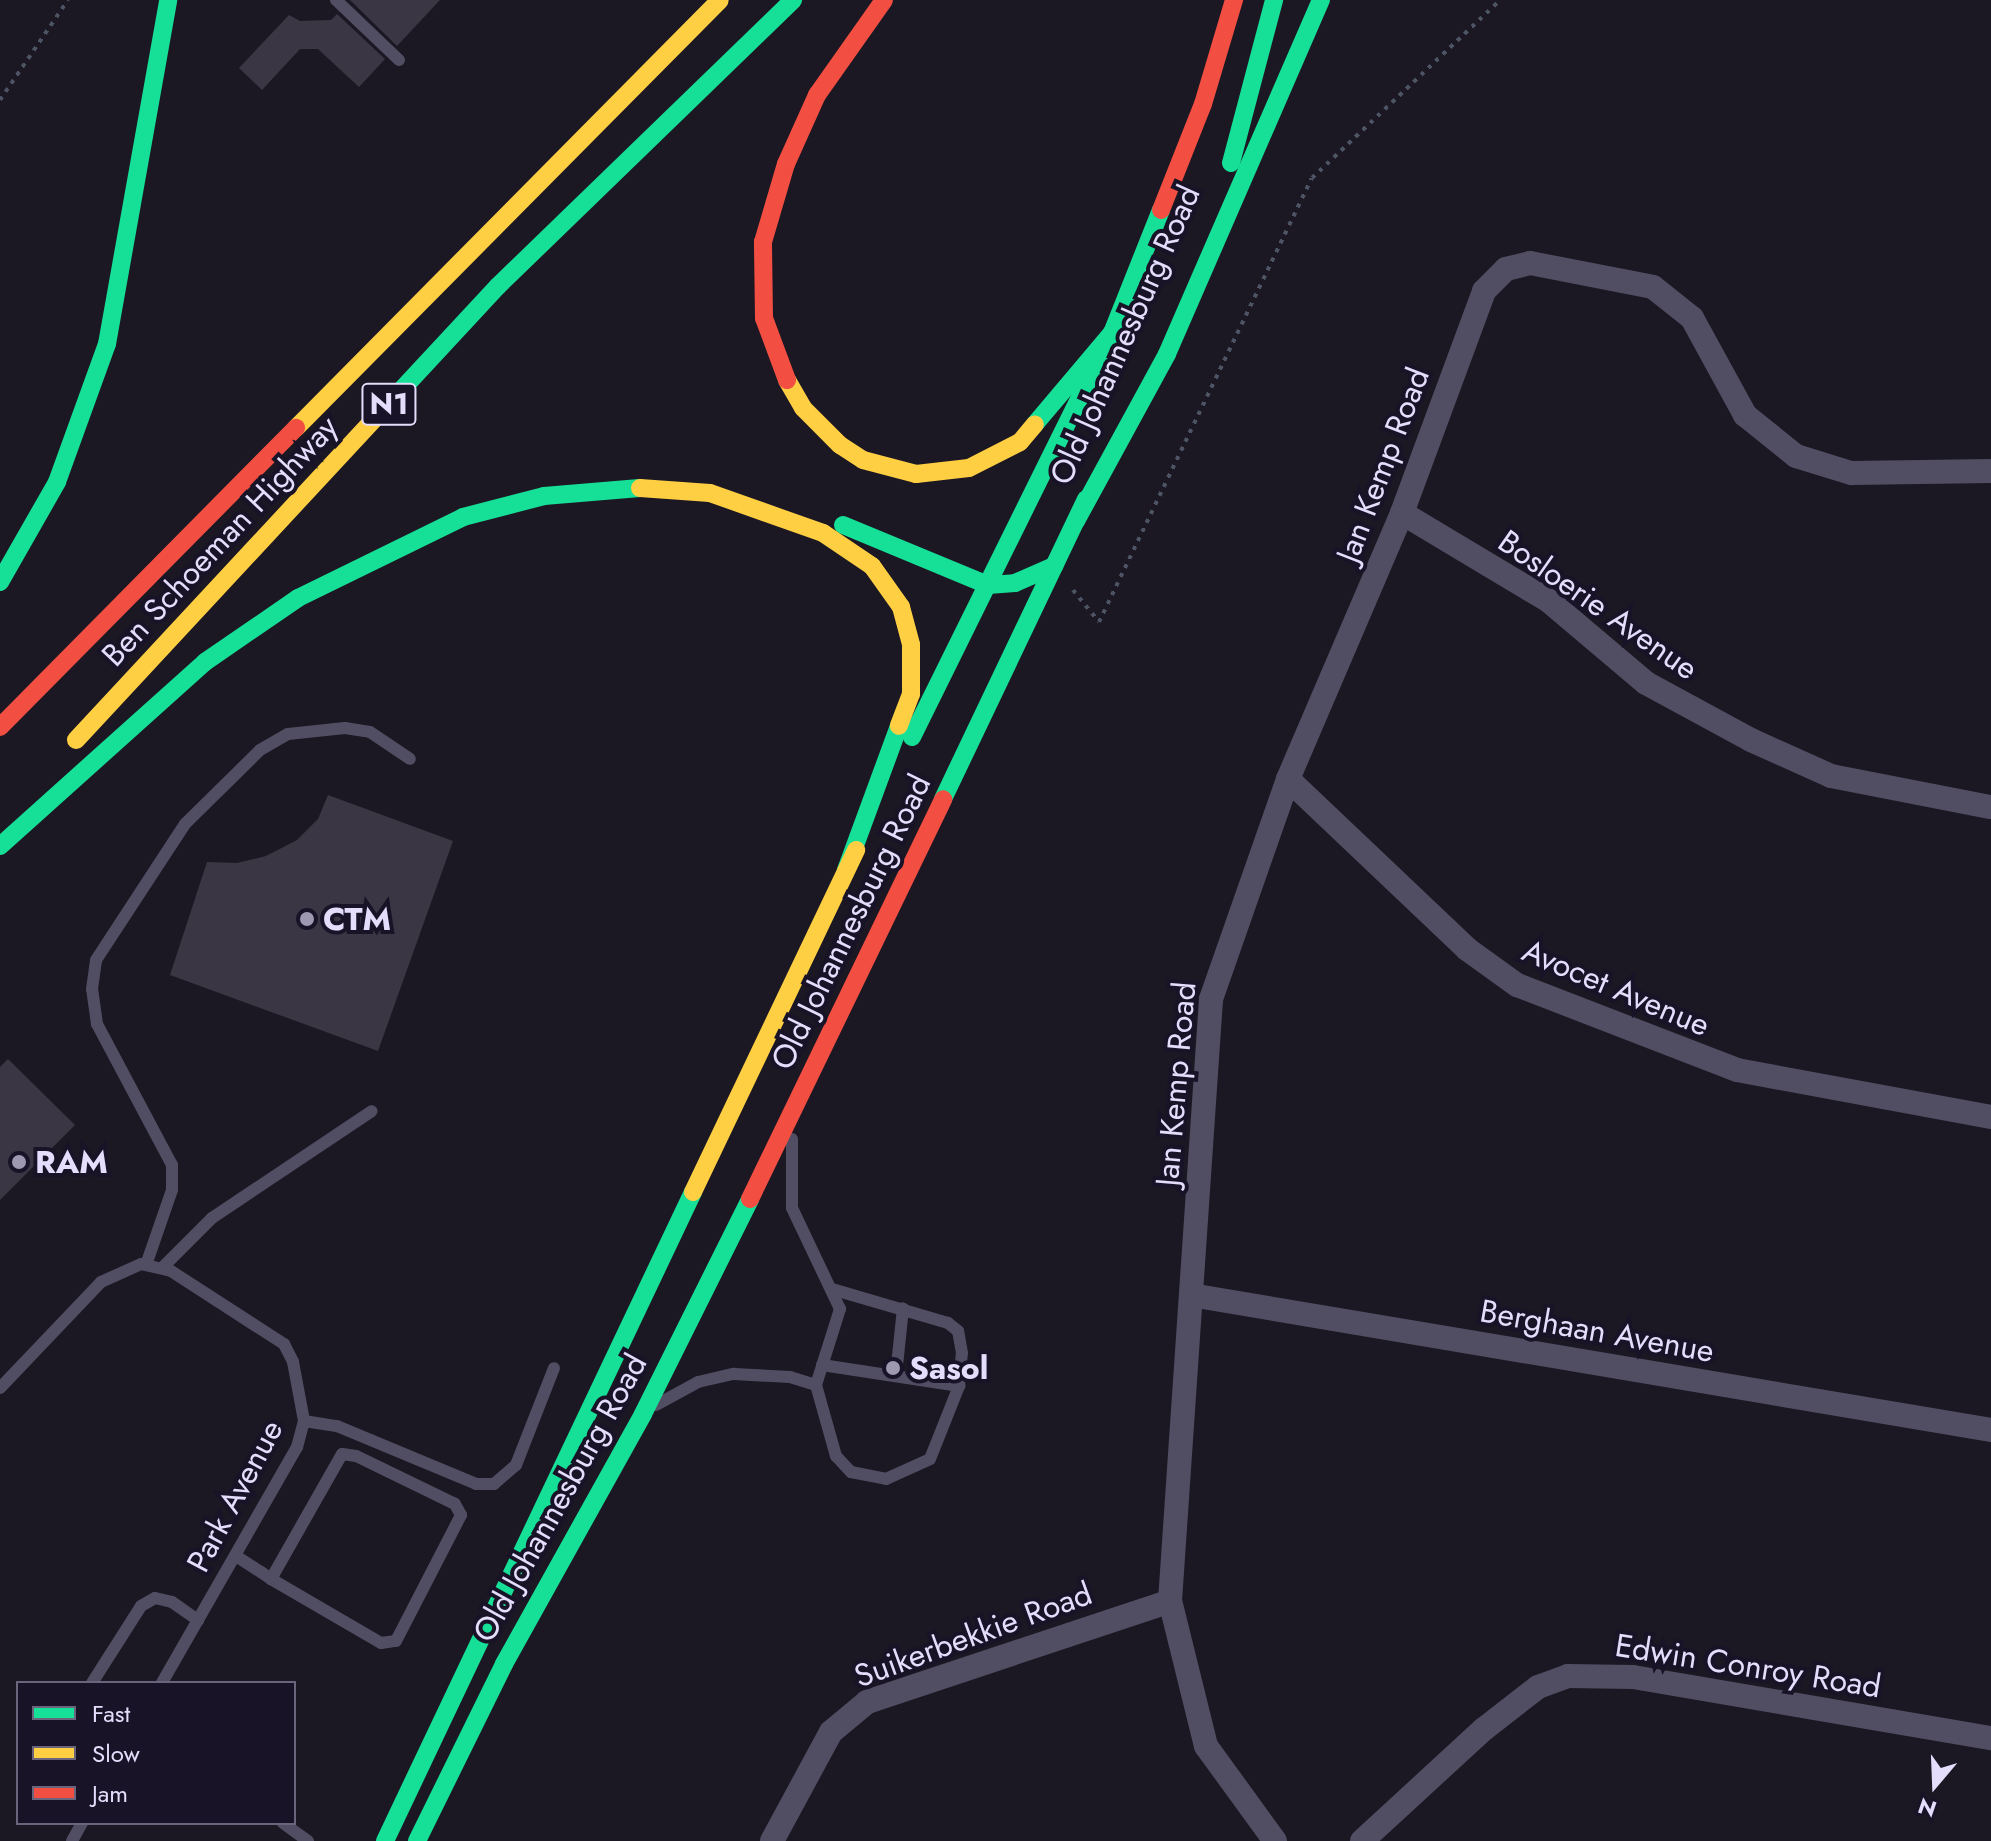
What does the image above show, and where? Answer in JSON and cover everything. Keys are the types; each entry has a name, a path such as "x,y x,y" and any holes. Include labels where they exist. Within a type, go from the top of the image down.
{"main road":[{"path":"0,582 57,482 107,344 168,0"},
{"name":"Ben Schoeman Highway","path":"0,727 720,0"},
{"name":"Ben Schoeman Highway","path":"65,752 498,286 793,0"},
{"path":"884,0 817,95 786,164 763,242 764,318 778,365 803,408 840,445 863,460 916,474 969,468 1020,442 1112,333"},
{"name":"Old Johannesburg Road","path":"385,1841 846,870 1112,333 1181,164 1234,0"},
{"name":"Old Johannesburg Road","path":"417,1841 504,1664 643,1414 793,1112 1076,521 1217,202 1240,139 1274,0"},
{"path":"1076,521 1167,354 1321,0"},
{"path":"0,846 125,729 205,662 298,598 381,554 463,517 544,496 620,487 710,493 782,502 988,585 1015,583 1054,566"},
{"path":"710,493 823,533 853,550 887,583 909,627 911,694 846,870"},
{"path":"0,822 22,799"}],"street":[{"name":"Jan Kemp Road","path":"1275,1841 1206,1746 1170,1601 1211,999 1288,779 1402,513 1484,291 1506,269 1544,264 1641,283 1663,293 1692,318 1745,415 1812,464 1851,473 1991,471"},
{"name":"Bosloerie Avenue","path":"1402,513 1549,601 1646,683 1751,740 1845,779 1991,807"},
{"name":"Avocet Avenue","path":"1288,779 1467,949 1517,985 1737,1070 1991,1117"},
{"name":"Berghaan Avenue","path":"1191,1295 1991,1430"},
{"name":"Suikerbekkie Road","path":"772,1841 822,1745 843,1719 867,1702 1170,1601"},
{"name":"Edwin Conroy Road","path":"1362,1841 1494,1721 1538,1687 1568,1676 1633,1677 1991,1738"}],"lane":[{"path":"336,0 399,60"},
{"path":"146,1265 172,1190 172,1165 97,1024 92,989 96,960 185,824 260,750 288,734 345,728 370,732 410,759"},
{"path":"162,1268 212,1218 372,1111"},
{"path":"793,1112 792,1208 805,1243 835,1290 838,1321 816,1385 836,1456 851,1472 886,1479 930,1459 959,1386 958,1331 903,1308 835,1290"},
{"name":"Park Avenue","path":"0,1388 101,1282 127,1266 162,1268 257,1322 284,1344 293,1362 304,1421 297,1447 163,1681"},
{"path":"896,1375 903,1308"},
{"path":"822,1365 959,1386"},
{"path":"304,1421 337,1426 476,1484 494,1484 516,1465 554,1368"},
{"path":"643,1414 713,1378 790,1377 816,1385"},
{"path":"236,1556 271,1579 381,1643 396,1641 461,1515 455,1504 356,1456 342,1454 271,1579"},
{"path":"93,1681 129,1618 141,1606 155,1598 172,1602 198,1620"},
{"path":"286,1825 308,1841"}],"path":[{"path":"0,100 68,0"},
{"path":"1054,566 1099,622 1312,178 1500,0"}],"building":[{"path":"350,0 440,0 397,46"},
{"path":"337,14 385,59 359,87 318,49 300,49 262,90 239,68 289,15 300,21 331,20"},
{"name":"CTM","path":"328,795 453,841 378,1051 170,975 207,862 237,863 266,856 297,840 318,819"},
{"name":"RAM","path":"8,1059 75,1125 0,1200 0,1067"}],"traffic: fast":[{"path":"0,582 57,482 107,344 168,0"},
{"path":"393,399 498,286 793,0"},
{"path":"1231,163 1274,0"},
{"path":"1076,521 1167,354 1321,0"},
{"path":"912,737 1112,333 1161,210"},
{"path":"1035,424 1112,333"},
{"path":"0,846 205,662 298,598 463,517 544,496 640,488"},
{"path":"943,799 1086,499"},
{"path":"843,525 988,585 1015,583 1054,566"},
{"path":"846,870 899,726"},
{"path":"385,1841 693,1192"},
{"path":"417,1841 504,1664 643,1414 750,1199"}],"traffic: slow":[{"path":"296,428 720,0"},
{"path":"787,380 803,408 840,445 863,460 916,474 969,468 1020,442 1035,424"},
{"path":"76,740 393,399"},
{"path":"640,488 710,493 823,533 872,566 901,607 911,645 911,694 899,726"},
{"path":"693,1192 856,850"}],"traffic: jam":[{"path":"787,380 764,318 763,242 786,164 817,95 884,0"},
{"path":"1161,210 1203,104 1234,0"},
{"path":"0,727 296,428"},
{"path":"750,1199 943,799"}],"place":[{"name":"CTM","path":"307,919"},
{"name":"RAM","path":"19,1162"},
{"name":"Sasol","path":"893,1368"}]}
